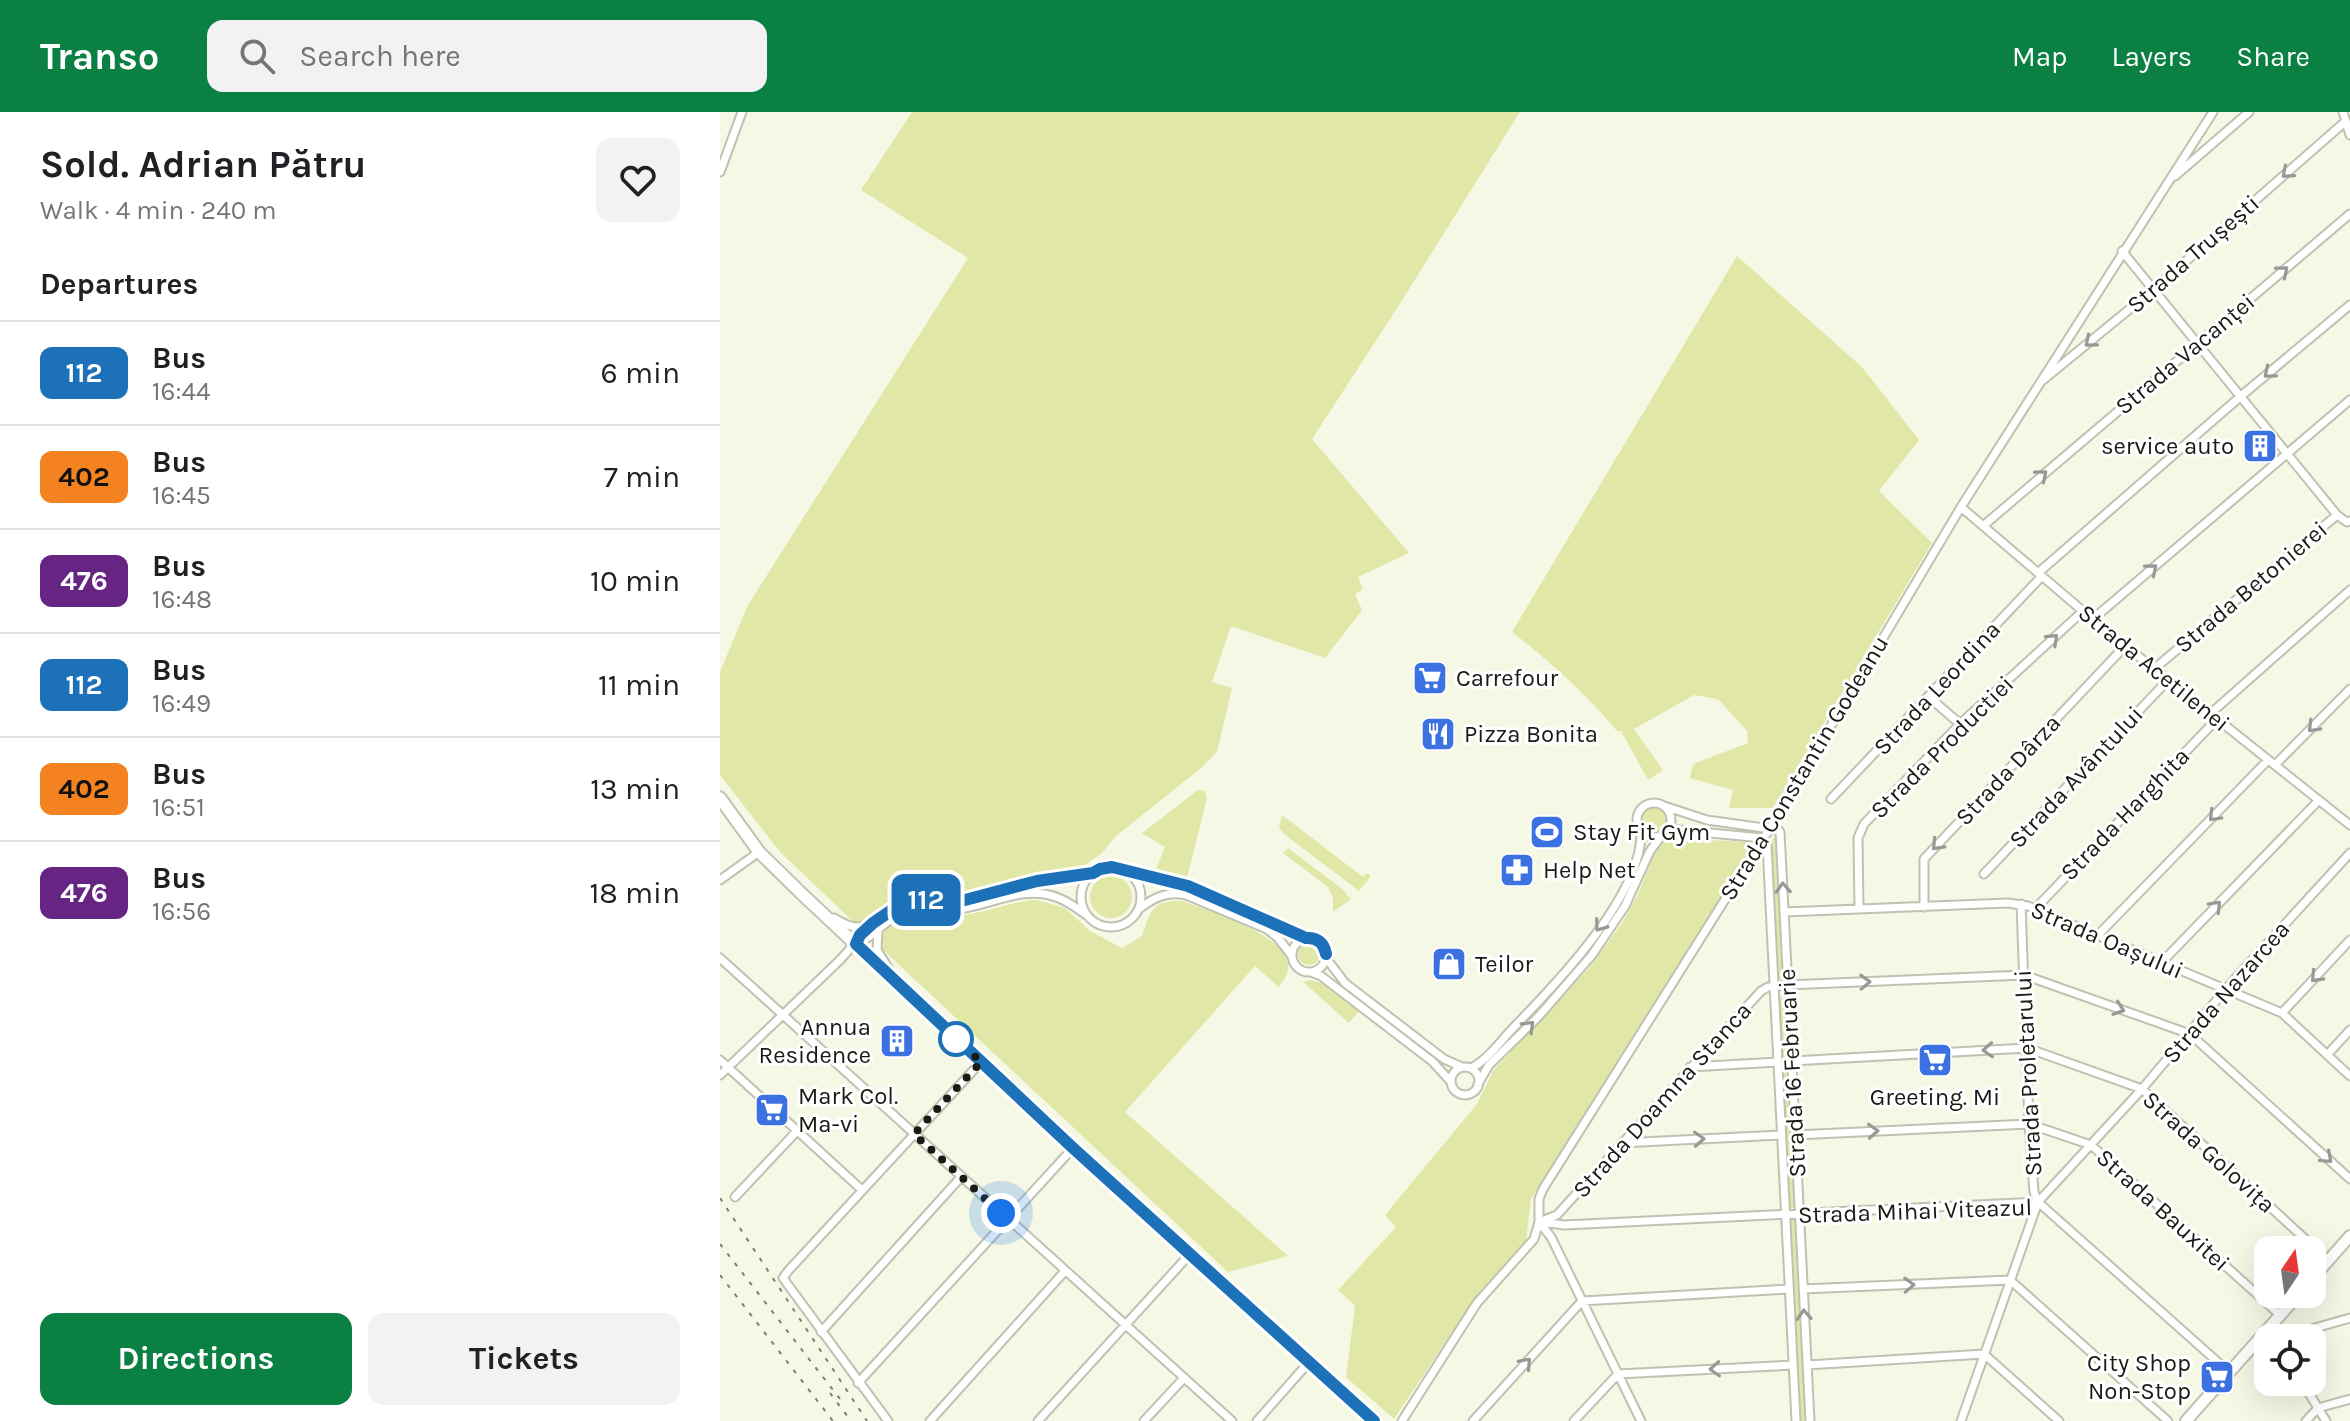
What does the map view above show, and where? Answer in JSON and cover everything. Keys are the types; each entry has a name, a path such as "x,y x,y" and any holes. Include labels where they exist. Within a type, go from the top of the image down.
{"main road":[{"path":"720,798 759,852 811,902 1073,1148 1374,1421"}],"street":[{"path":"720,172 742,112"},
{"name":"Strada Constantin Godeanu","path":"1402,1421 1477,1303 1534,1239 1543,1189 1770,828 2037,384 2213,112"},
{"path":"2168,182 2249,112"},
{"path":"2343,112 2350,133"},
{"name":"Strada Trușești","path":"2037,384 2154,289 2346,121"},
{"name":"Strada Vacanței","path":"1983,526 2350,214"},
{"path":"2122,251 2337,515"},
{"name":"Strada Leordina","path":"1831,799 2040,574 2241,396 2350,305"},
{"path":"2093,619 2350,400"},
{"name":"Strada Acetilenei","path":"1961,507 2125,646 2350,825"},
{"name":"Strada Betonierei","path":"2154,669 2337,515 2350,521"},
{"name":"Strada Harghita","path":"2035,909 2213,717 2350,590"},
{"name":"Strada Productiei","path":"1859,909 1860,830 1960,724 2083,611"},
{"name":"Strada Dârza","path":"1924,907 1924,859 2125,646"},
{"name":"Strada Avântului","path":"1984,874 2168,680"},
{"path":"2098,935 2350,689"},
{"path":"1929,697 1960,724"},
{"path":"2162,962 2319,800"},
{"path":"1451,1082 1455,1071 1484,1060 1547,994 1607,916 1634,866 1640,848 1641,830 1637,822 1641,809 1652,803 1707,820 1770,828"},
{"path":"811,902 847,926 860,927 876,926 907,911 964,908 1035,893 1065,901 1095,923 1114,927 1124,924 1138,910 1162,895 1186,895 1267,929 1278,938 1300,970 1321,976 1433,1062 1455,1091 1464,1095 1473,1092 1489,1065 1549,1006 1599,946 1625,906 1650,851 1665,832 1670,815 1664,806"},
{"name":"Strada 16 Februarie","path":"1770,828 1780,832 1810,1421"},
{"path":"1641,830 1653,837 1665,832 1763,838"},
{"name":"Strada 16 Februarie","path":"1763,838 1767,845 1796,1421"},
{"path":"720,880 759,852"},
{"name":"Strada Nazarcea","path":"2038,1202 2350,853"},
{"path":"1088,916 1081,902 1087,879 1100,869 1112,867 1188,886 1306,938 1315,939 1322,944 1326,958 1345,983 1444,1059 1477,1075 1478,1084"},
{"path":"1127,872 1138,885 1141,902 1138,910"},
{"path":"720,1075 856,944 866,941 876,926 905,901 965,900 1037,881 1093,873"},
{"name":"Strada Oașului","path":"1784,912 2021,904 2282,1013 2350,1076"},
{"name":"Strada Proletarului","path":"1961,1421 2038,1202 2034,1192 2029,1124 2021,904"},
{"path":"876,926 877,950 897,983"},
{"path":"1292,956 1294,946 1306,938"},
{"path":"2282,1013 2350,940"},
{"path":"720,958 1232,1421"},
{"path":"1311,972 1321,967 1326,958"},
{"path":"2024,975 2190,1034 2350,1179"},
{"name":"Strada Doamna Stanca","path":"1539,1222 1557,1215 1761,991 1787,985 2024,975"},
{"path":"2327,1055 2350,1030"},
{"name":"Strada Golovița","path":"1792,1061 2027,1048 2142,1089 2328,1260"},
{"path":"720,1060 862,1190"},
{"path":"888,1421 786,1283 785,1274 981,1062"},
{"path":"1690,1067 1778,1062"},
{"name":"Strada Bauxitei","path":"1795,1135 2029,1124 2091,1145 2280,1315"},
{"path":"735,1197 797,1131"},
{"path":"1621,1143 1781,1135"},
{"path":"858,1383 1073,1148"},
{"path":"821,1332 961,1177"},
{"name":"Strada Mihai Viteazul","path":"1539,1222 1564,1225 2038,1202 2229,1372"},
{"path":"1539,1222 1551,1237 1641,1421"},
{"path":"2326,1262 2350,1236"},
{"path":"1038,1421 1190,1254"},
{"path":"930,1421 1065,1271"},
{"path":"1803,1289 2010,1280 2168,1421"},
{"path":"1473,1421 1582,1301 1789,1289"},
{"path":"2274,1324 2286,1308"},
{"path":"2326,1325 2350,1318"},
{"path":"2186,1421 2254,1348"},
{"path":"1807,1365 1984,1354 2059,1421"},
{"path":"1257,1421 1309,1362"},
{"path":"1574,1421 1618,1374 1793,1365"},
{"path":"1144,1421 1184,1378"},
{"path":"2311,1396 2326,1421"},
{"path":"2306,1421 2318,1408 2350,1399"}],"green space":[{"path":"912,112 1520,112 1312,439 1409,553 1358,577 1363,589 1355,594 1362,610 1325,658 1231,626 1212,682 1232,688 1217,752 1116,836 1102,853 1075,871 1046,874 963,896 905,896 893,900 858,926 780,852 720,775 720,672 748,605 968,258 861,190"},
{"path":"1737,256 1862,367 1919,440 1879,491 1932,543 1773,808 1729,808 1733,790 1690,778 1693,764 1748,743 1747,731 1718,699 1694,695 1634,729 1663,770 1648,780 1621,731 1617,731 1567,678 1512,632"},
{"path":"1198,790 1205,791 1207,798 1187,878 1156,869 1165,847 1142,833"},
{"path":"1654,808 1662,812 1666,820 1662,828 1654,832 1646,828 1642,820 1646,812"},
{"path":"1282,815 1363,877 1367,873 1371,876 1359,891 1284,834 1279,827"},
{"path":"1777,836 1783,974 1780,981 1775,976 1770,841"},
{"path":"1674,838 1746,842 1752,847 1531,1199 1526,1241 1479,1292 1394,1419 1346,1377 1355,1306 1338,1290 1396,1227 1385,1215 1477,1104 1493,1071 1589,968 1622,923 1655,852 1664,841"},
{"path":"1288,848 1345,891 1351,899 1333,912 1333,898 1328,887 1283,853"},
{"path":"1111,876 1126,882 1132,897 1126,912 1111,918 1096,912 1090,897 1096,882"},
{"path":"1037,900 1065,908 1090,931 1122,948 1142,936 1154,908 1173,901 1183,901 1229,918 1278,946 1286,958 1288,970 1279,987 1255,966 1125,1112 1288,1256 1228,1272 881,948 883,935 902,920 970,914"},
{"path":"1305,943 1313,943 1320,954 1313,965 1305,965 1298,958 1298,950"},
{"path":"1303,982 1321,983 1359,1011 1349,1023"},
{"path":"1779,997 1786,999 1794,1208 1789,1208"},
{"path":"1791,1213 1796,1214 1806,1421 1797,1421 1787,1222"}],"railway":[{"path":"720,1198 867,1421"},
{"path":"720,1244 840,1399"},
{"path":"720,1275 833,1421"},
{"path":"830,1393 851,1421"}],"bus line":[{"name":"112","path":"1326,954 1322,944 1315,939 1306,938 1188,886 1112,867 1093,873 1037,881 965,900 905,901 884,913 860,935 856,944 1073,1148 1374,1421"}],"place":[{"name":"service auto","path":"2260,446"},
{"name":"Carrefour","path":"1430,678"},
{"name":"Pizza Bonita","path":"1438,734"},
{"name":"Stay Fit Gym","path":"1547,832"},
{"name":"Help Net","path":"1517,870"},
{"name":"Teilor","path":"1449,964"},
{"name":"Annua Residence","path":"897,1041"},
{"name":"Greeting. Mi","path":"1935,1060"},
{"name":"Mark Col. Ma-vi","path":"772,1110"},
{"name":"City Shop Non-Stop","path":"2217,1377"}],"route":[{"path":"956,1039 950,1033 981,1062 914,1134 1001,1213"}]}
